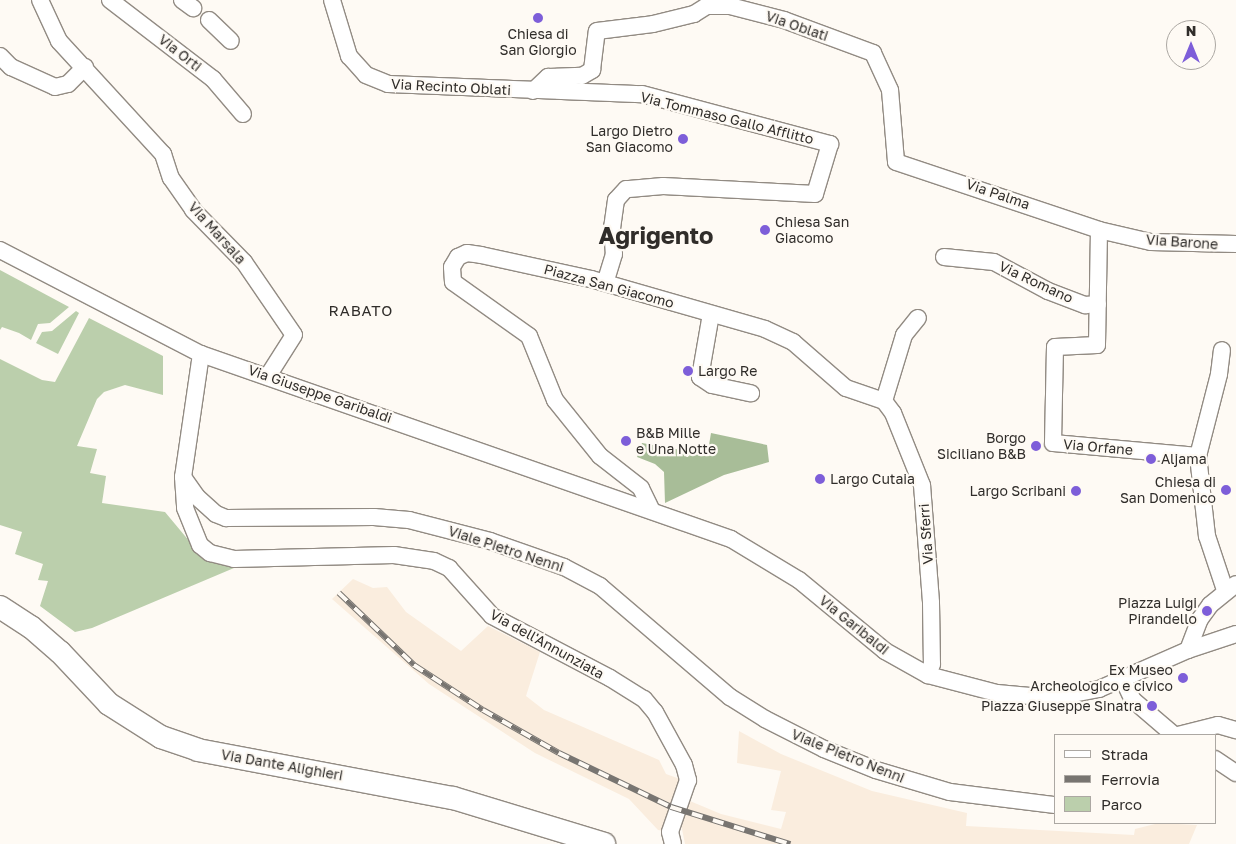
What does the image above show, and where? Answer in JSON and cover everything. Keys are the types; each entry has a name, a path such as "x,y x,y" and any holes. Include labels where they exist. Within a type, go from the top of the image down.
{"street":[{"name":"Via Marsala","path":"40,0 59,41 85,67 163,154 172,178 193,210 244,262 294,335 268,376"},
{"name":"Via Orti","path":"110,0 213,79 243,114"},
{"name":"Via Recinto Oblati","path":"332,0 349,56 359,70 376,81 388,84 533,91"},
{"name":"Via Oblati","path":"533,91 548,77 582,76 592,70 597,31 653,24 694,14 706,3 730,6 784,20 873,52 890,90 896,162"},
{"path":"209,20 231,41"},
{"path":"0,56 11,67 55,87 68,84 85,67"},
{"name":"Via Tommaso Gallo Afflitto","path":"533,91 642,94 830,144 815,194 662,186 626,189 616,200 612,227 614,254 605,283"},
{"name":"Via Palma","path":"896,162 1003,196 1099,230"},
{"name":"Via Barone","path":"1099,230 1151,242 1236,244"},
{"name":"Via Orfane","path":"1099,230 1096,345 1055,347 1053,443 1198,456"},
{"name":"Via Giuseppe Garibaldi","path":"0,250 201,354 652,512"},
{"name":"Piazza San Giacomo","path":"652,512 640,488 600,456 554,400 529,336 456,286 451,278 452,267 458,257 472,253 605,283 771,331 807,352 846,388 884,401"},
{"name":"Via Romano","path":"944,257 994,262 1048,291 1085,305 1098,304"},
{"path":"711,314 700,376 712,385 751,393"},
{"path":"884,401 904,335 918,318"},
{"path":"1188,650 1200,619 1230,587 1207,536 1198,456 1220,374 1222,350"},
{"path":"183,476 201,354"},
{"name":"Via Sferri","path":"884,401 893,413 922,485 931,603 932,664 928,675"},
{"name":"Viale Pietro Nenni","path":"183,476 197,497 216,514 226,518 374,517 409,520 490,541 564,567 600,586 730,697 765,720 824,749 876,770 950,792 1054,805"},
{"name":"Via dell'Annunziata","path":"183,476 185,508 192,532 210,553 239,559 369,554 434,561 449,568 492,616 644,699 664,727 684,765 688,780 670,832 673,844"},
{"name":"Via Garibaldi","path":"652,512 731,539 780,567 810,587 878,647 928,675 966,686 1026,696 1052,698 1099,689 1123,679"},
{"name":"Via Dante Alighieri","path":"0,607 31,627 60,652 109,704 161,737 198,750 453,798 604,844"},
{"path":"1173,734 1133,700 1123,679 1188,650 1236,634"},
{"path":"1182,734 1218,725 1236,730"},
{"path":"1216,760 1236,773"}],"shaded area":[{"path":"353,579 373,588 387,587 406,612 461,651 488,626 540,652 526,696 544,710 659,760 666,774 680,779 678,796 721,814 781,829 786,812 771,810 781,771 737,763 739,731 781,754 872,791 967,813 966,826 1134,835 1135,829 1155,824 1197,825 1189,844 685,844 681,824 664,831 658,830 629,799 535,753 429,684 332,599"}],"green space":[{"path":"0,270 69,307 50,323 38,324 31,340 2,327 0,330"},
{"path":"76,311 79,313 58,354 36,343 42,332 52,331"},
{"path":"89,318 163,356 163,395 125,385 104,392 97,399 77,446 97,449 90,473 106,476 102,503 165,512 200,554 210,561 234,568 92,628 75,632 40,606 48,581 38,580 43,564 15,554 22,532 0,525 0,359 42,380 55,382"},
{"path":"711,433 767,445 769,462 724,475 665,503 664,472 655,464 637,457 642,443 692,452 709,445"}],"railway":[{"path":"339,593 414,665 483,710 559,753 671,807 790,844"}],"place":[{"name":"Chiesa di San Giorgio","path":"538,18"},
{"name":"Largo Dietro San Giacomo","path":"683,139"},
{"name":"Chiesa San Giacomo","path":"765,230"},
{"name":"Largo Re","path":"688,371"},
{"name":"B&B Mille e Una Notte","path":"626,441"},
{"name":"Borgo Siciliano B&B","path":"1036,446"},
{"name":"Aljama","path":"1151,459"},
{"name":"Largo Cutaia","path":"820,479"},
{"name":"Chiesa di San Domenico","path":"1226,490"},
{"name":"Largo Scribani","path":"1076,491"},
{"name":"Piazza Luigi Pirandello","path":"1207,611"},
{"name":"Ex Museo Archeologico e civico","path":"1183,678"},
{"name":"Piazza Giuseppe Sinatra","path":"1152,706"}],"district":[{"name":"Agrigento","path":"656,235"},
{"name":"RABATO","path":"361,311"}]}
